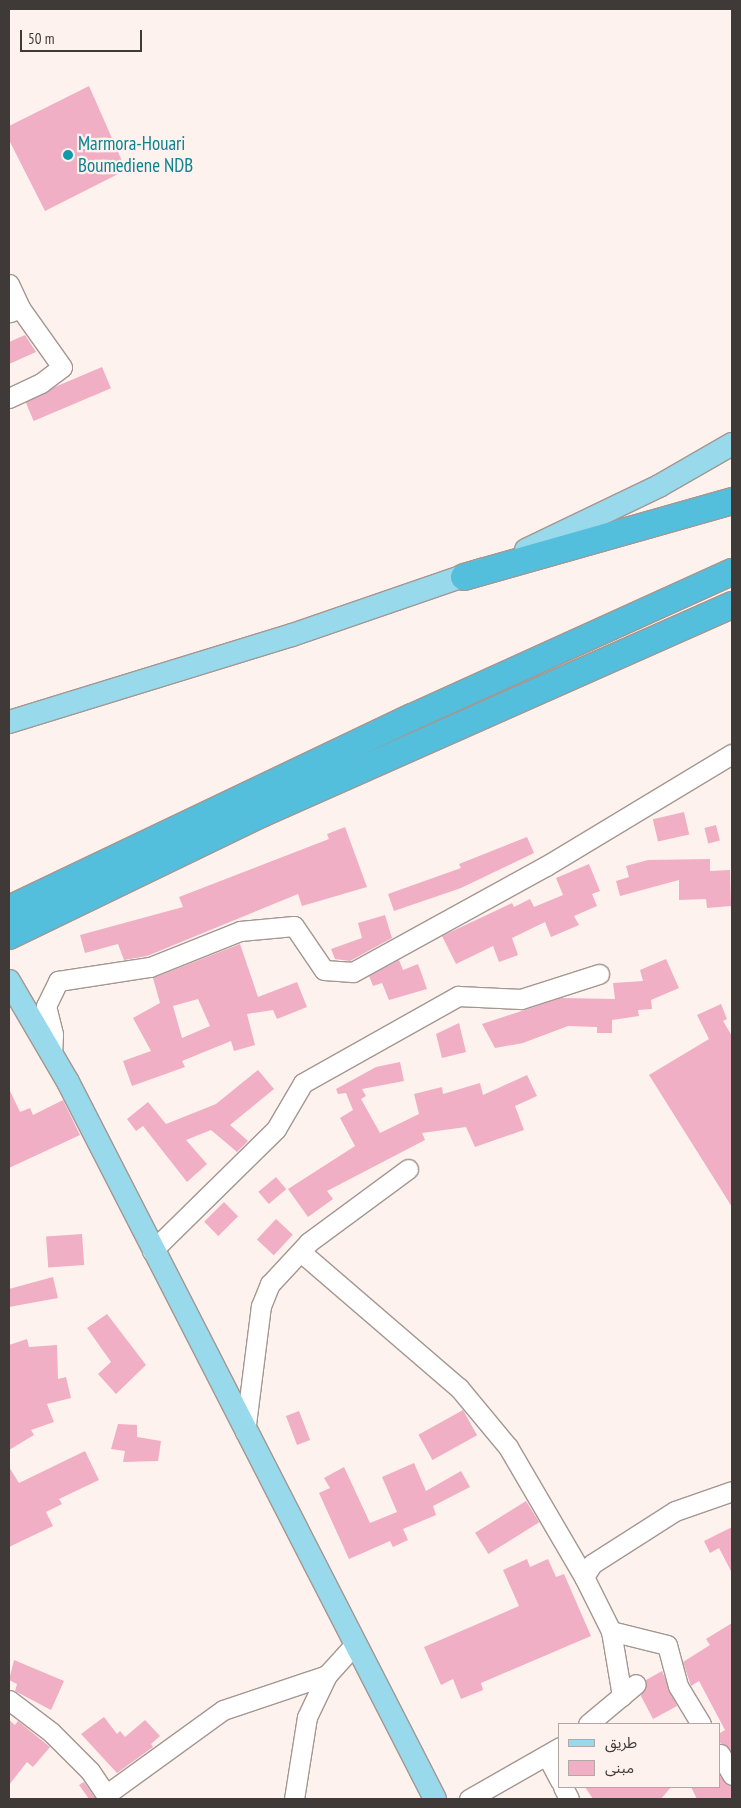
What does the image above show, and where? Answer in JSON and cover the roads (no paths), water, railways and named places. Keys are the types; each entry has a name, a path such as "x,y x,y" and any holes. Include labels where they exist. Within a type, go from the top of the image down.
{"highway":[{"path":"464,577 732,501"},
{"path":"9,909 412,717 732,572"},
{"path":"9,936 262,814 732,605"}],"main road":[{"path":"9,722 464,577 650,491 732,444"},
{"path":"9,982 52,1054 435,1799"}],"street":[{"path":"9,284 14,310 62,367 41,384 9,398"},
{"path":"52,1054 53,1034 46,1006 58,981 150,967 240,931 294,926 324,970 353,972 546,866 732,754"},
{"path":"152,1251 276,1129 303,1083 458,996 521,999 599,974"},
{"path":"245,1432 261,1306 270,1284 302,1253 309,1242 408,1169"},
{"path":"302,1253 459,1388 508,1447 584,1577 611,1631 629,1690 589,1723"},
{"path":"584,1577 592,1564 675,1511 732,1491"},
{"path":"611,1631 667,1645 678,1686 700,1723"},
{"path":"294,1799 306,1717 327,1675 356,1643"},
{"path":"9,1700 51,1732 108,1797 223,1710 327,1675"},
{"path":"469,1799 554,1752 558,1771"},
{"path":"721,1756 732,1775"},
{"path":"563,1788 569,1799"}],"place":[{"name":"Marmora-Houari Boumediene NDB","path":"68,155"}]}
